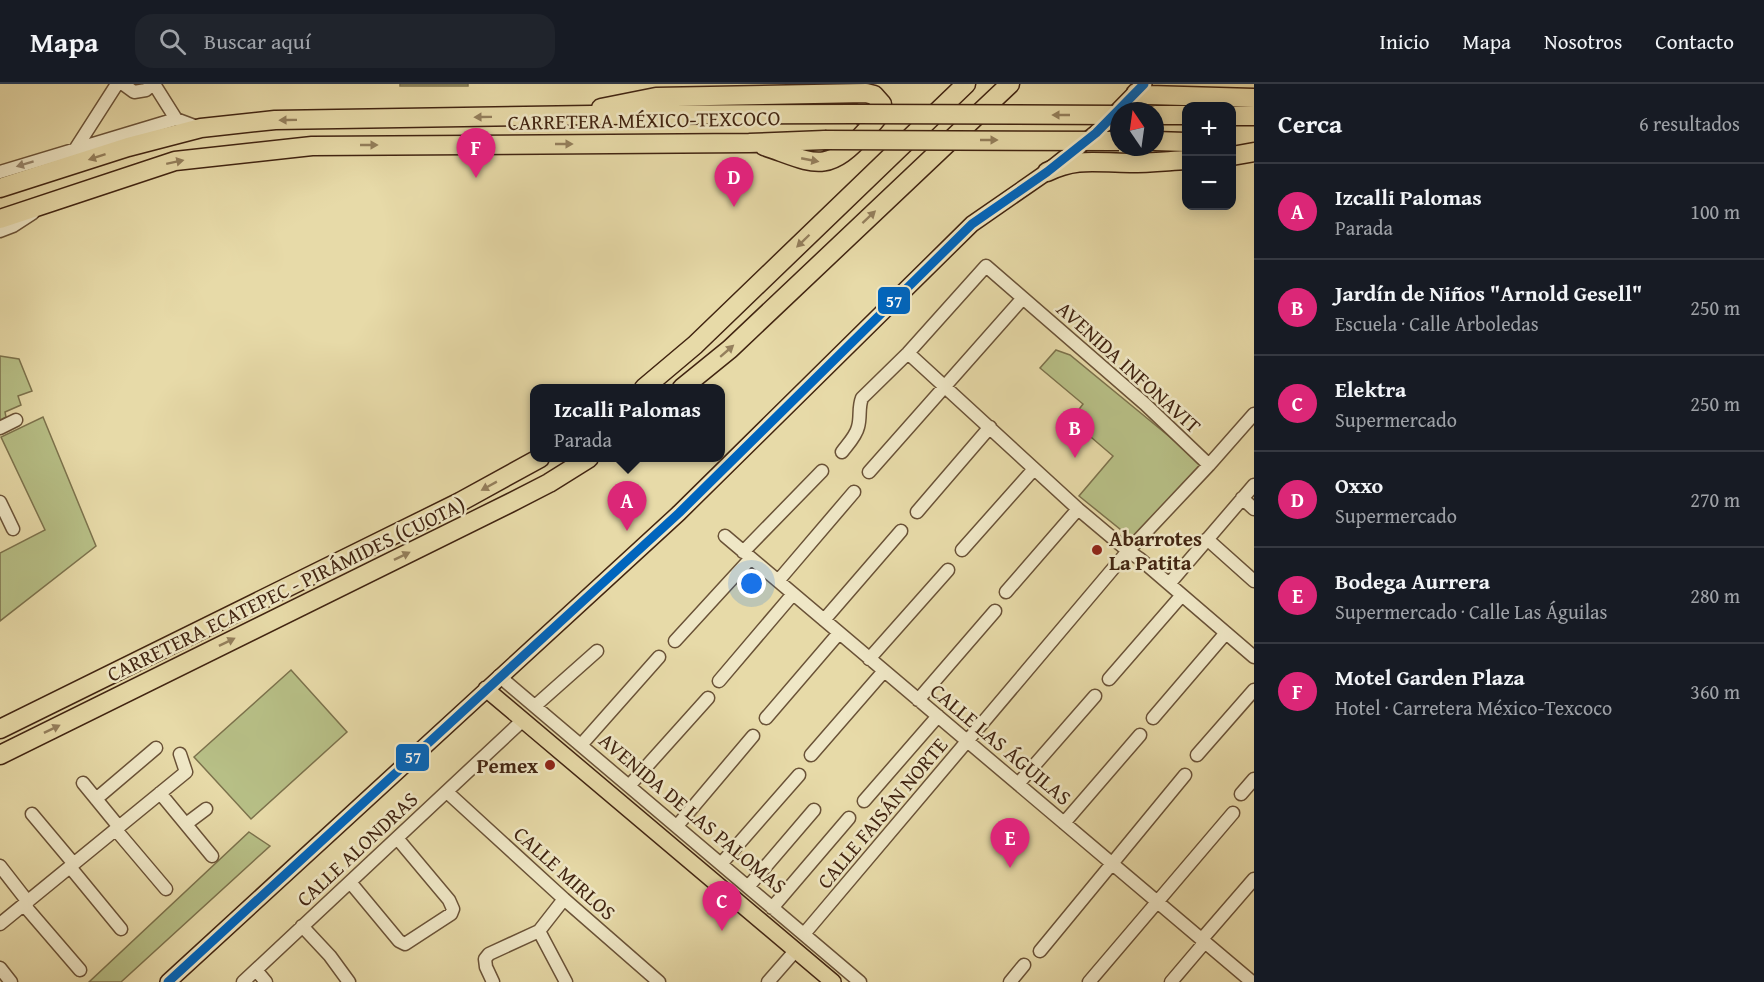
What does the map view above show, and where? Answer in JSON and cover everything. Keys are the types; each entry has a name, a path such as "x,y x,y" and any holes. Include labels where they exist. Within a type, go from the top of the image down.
{"highway":[{"path":"649,384 695,345 966,84"},
{"path":"687,384 730,349 1010,84"},
{"path":"1140,88 1149,95 1254,98"},
{"path":"576,116 620,103 656,97 866,93 874,95 882,104 880,115 851,148 833,159 819,162 807,160 754,142"},
{"name":"CARRETERA MÉXICO-TEXCOCO","path":"0,188 128,147 201,128 275,120 856,114 1110,115"},
{"path":"1164,115 1182,115"},
{"path":"1236,116 1254,116"},
{"name":"CARRETERA MÉXICO-TEXCOCO","path":"0,219 175,161 312,146 825,140 1110,141"},
{"path":"1164,141 1182,142"},
{"path":"1236,143 1254,143"},
{"path":"1236,155 1254,152"},
{"path":"1047,172 1083,161 1126,163 1182,160"},
{"name":"CARRETERA ECATEPEC - PIRÁMIDES (CUOTA)","path":"0,729 460,502 533,462"},
{"name":"CARRETERA ECATEPEC - PIRÁMIDES (CUOTA)","path":"0,754 510,503 583,462"}],"main road":[{"path":"168,982 679,513 972,224 1047,172 1096,133 1140,88"},
{"name":"AVENIDA DE LAS PALOMAS","path":"486,689 833,982"}],"street":[{"path":"76,148 117,84"},
{"path":"123,84 134,92 146,90 153,84 176,119"},
{"path":"0,172 176,119 201,128"},
{"path":"0,231 13,226 53,200"},
{"name":"AVENIDA INFONAVIT","path":"908,353 986,266 1145,404 1209,465"},
{"path":"869,472 1023,298"},
{"path":"842,452 856,434 862,398 908,353 948,384 990,427 1078,509 1254,657"},
{"name":"CALLE FAISÁN NORTE","path":"804,934 1128,551 1254,414"},
{"path":"0,428 16,420"},
{"path":"917,512 990,427"},
{"path":"962,550 1034,469"},
{"path":"675,641 822,471"},
{"path":"1169,584 1254,485"},
{"path":"778,581 854,492"},
{"path":"1242,498 1254,509"},
{"path":"0,502 13,529"},
{"path":"1006,592 1078,509"},
{"path":"824,620 901,531"},
{"name":"CALLE LAS ÁGUILAS","path":"725,536 1251,979"},
{"path":"1207,539 1254,581"},
{"path":"869,659 948,570"},
{"path":"719,681 793,594"},
{"path":"1109,679 1182,596"},
{"path":"918,700 995,610"},
{"path":"766,718 839,633"},
{"path":"1153,718 1226,634"},
{"path":"535,706 597,651"},
{"path":"581,745 659,657"},
{"path":"812,755 885,671"},
{"name":"AVENIDA DE LAS PALOMAS","path":"499,676 860,982"},
{"path":"1197,755 1254,690"},
{"path":"1018,784 1095,696"},
{"path":"629,786 708,698"},
{"path":"864,801 938,716"},
{"name":"CALLE ALONDRAS","path":"243,982 523,720"},
{"path":"1064,823 1140,735"},
{"path":"677,826 753,736"},
{"path":"96,799 156,748"},
{"path":"0,924 186,772 180,754"},
{"path":"721,864 799,775"},
{"path":"1040,951 1185,775"},
{"path":"1241,794 1254,779"},
{"path":"83,783 166,889"},
{"name":"CALLE MIRLOS","path":"447,792 659,982"},
{"path":"160,793 212,856"},
{"path":"186,824 206,809"},
{"path":"748,887 814,810"},
{"path":"1089,982 1233,813"},
{"path":"32,814 121,929"},
{"path":"772,908 849,818"},
{"path":"350,882 399,941 405,944 451,914 453,909 449,900 397,838"},
{"path":"0,866 26,903 80,970"},
{"path":"1172,982 1254,879"},
{"path":"493,982 486,967 485,959 489,954 539,931 564,899"},
{"path":"302,926 330,956 349,982"},
{"path":"539,931 566,982"},
{"path":"768,982 795,950"},
{"path":"1010,982 1024,965"},
{"path":"0,968 11,982"},
{"path":"256,970 266,982"}],"green space":[{"path":"400,84 468,84 468,86 400,86"},
{"path":"1056,350 1070,355 1204,465 1136,542 1079,496 1113,456 1071,420 1083,404 1040,368"},
{"path":"0,356 19,359 32,391 18,396 21,405 5,412 6,417 0,420"},
{"path":"43,417 96,546 0,621 0,553 45,530 1,437"},
{"path":"291,670 347,732 251,819 194,757"},
{"path":"249,832 270,846 121,982 89,982"}],"transit line":[{"name":"57","path":"168,982 679,513 972,224 1047,172 1096,133 1144,84"}],"place":[{"name":"Motel Garden Plaza","path":"476,178"},
{"name":"Oxxo","path":"734,207"},
{"name":"Jardín de Niños \"Arnold Gesell\"","path":"1075,458"},
{"name":"Izcalli Palomas","path":"627,531"},
{"name":"Abarrotes La Patita","path":"1097,550"},
{"name":"Pemex","path":"550,765"},
{"name":"Bodega Aurrera","path":"1010,868"},
{"name":"Elektra","path":"722,931"}]}
